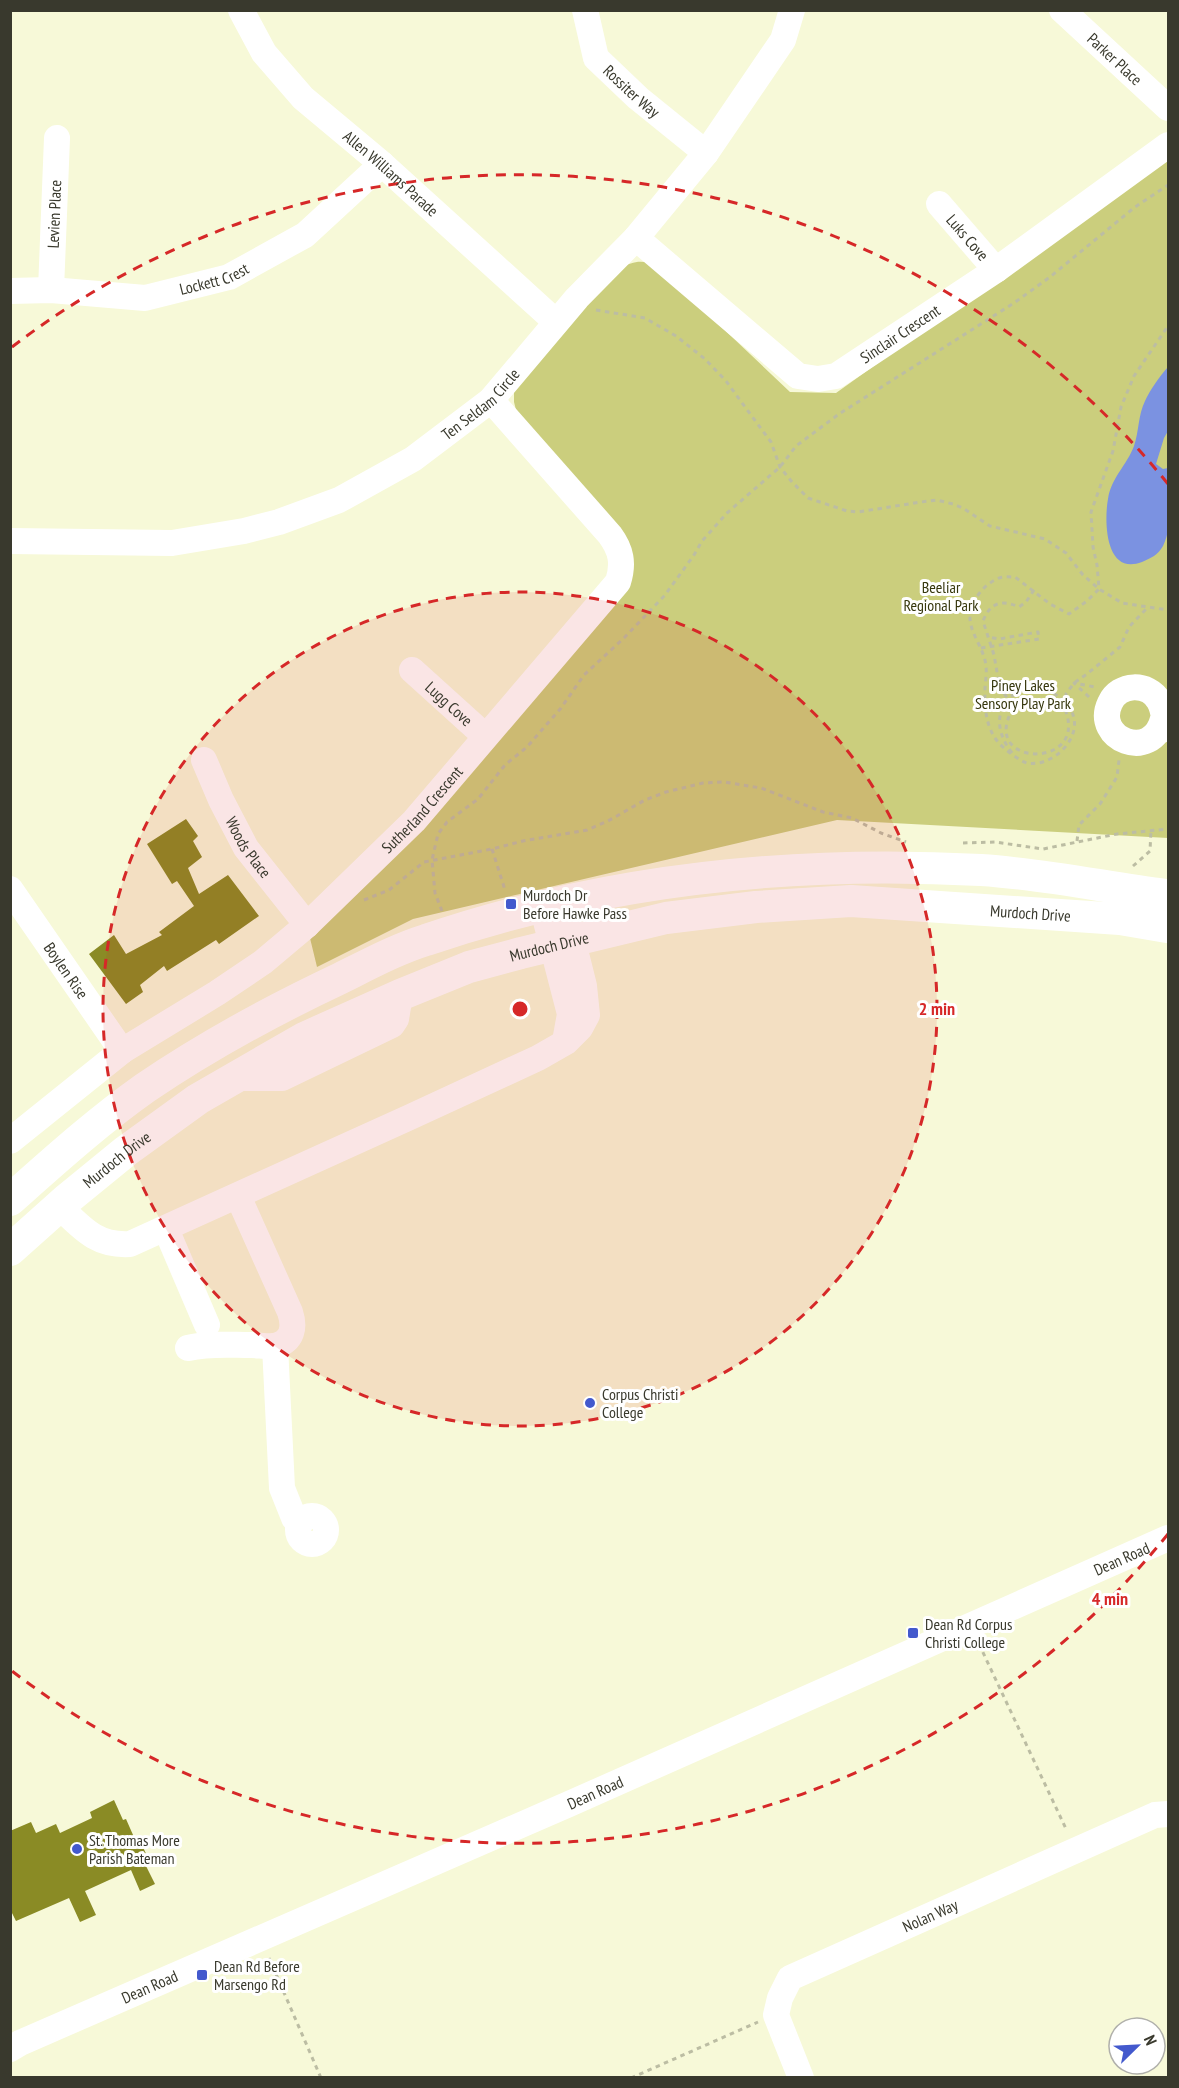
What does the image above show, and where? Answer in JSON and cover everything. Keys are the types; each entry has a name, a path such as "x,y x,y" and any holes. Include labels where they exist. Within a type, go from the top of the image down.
{"main road":[{"path":"10,1200 70,1147 143,1089 286,1004 424,940 553,904 692,878 769,871 877,868 1012,873 1065,879 1122,890 1168,893 1164,914 1168,928"},
{"name":"Murdoch Drive","path":"10,1250 126,1151 198,1099 304,1038 400,995 469,968 563,942 666,918 756,907 851,902 1120,919 1168,928"}],"street":[{"name":"Allen Williams Parade","path":"241,10 264,53 303,98 382,164 556,322"},
{"name":"Rossiter Way","path":"585,10 596,58 638,98 706,153"},
{"name":"Ten Seldam Circle","path":"10,541 172,543 244,531 279,522 339,500 403,465 490,400 577,298 636,238 706,153 783,40 792,10"},
{"name":"Parker Place","path":"1062,10 1168,108"},
{"name":"Levien Place","path":"51,290 57,138"},
{"name":"Sinclair Crescent","path":"636,238 798,376 818,379 836,376 996,270 1168,145"},
{"name":"Lockett Crest","path":"10,291 51,290 144,298 229,277 305,235 382,164"},
{"name":"Luks Cove","path":"939,204 996,270"},
{"name":"Sutherland Crescent","path":"10,1141 122,1051 226,987 287,943 307,925 414,821 618,582 621,565 619,548 610,535 490,400"},
{"name":"Lugg Cove","path":"412,670 485,736"},
{"name":"Woods Place","path":"204,760 246,849 307,925"},
{"name":"Boylen Rise","path":"10,889 122,1051"},
{"path":"59,1206 83,1229 113,1245 130,1244 538,1058 566,1042 580,1028 587,1015 584,986 563,942 553,904"},
{"path":"188,1348 202,1345 275,1346 287,1339 293,1331 294,1323 238,1196"},
{"path":"166,1229 207,1325"},
{"path":"275,1346 282,1488 294,1518 300,1524"},
{"name":"Dean Road","path":"14,2045 569,1804 1168,1538"},
{"name":"Nolan Way","path":"776,2015 780,1998 790,1978 1155,1815 1168,1814"},
{"path":"776,2015 801,2078"}],"path":[{"path":"443,912 435,893 432,860 438,834 447,822 478,799 505,765 527,747 561,708 585,675 665,595 710,532 727,513 780,467 796,446 839,414 1014,303 1050,277 1135,207 1168,185"},
{"path":"577,298 593,309 645,318 676,336 705,359 726,381 771,442 780,467 808,498 847,512 872,512 936,500 953,504 990,526 1045,539 1066,553 1083,575 1099,589 1122,603 1168,610"},
{"path":"1149,606 1129,627 1120,647 1088,675 1074,682 1066,694 1074,719 1073,730 1066,747 1052,759 1026,763 996,741 988,724 985,692 987,666 970,620 972,605 984,587 999,578 1015,577 1050,604 1069,614 1088,601 1099,589 1091,512 1113,451 1121,407 1134,376 1168,326"},
{"path":"1034,590 1019,608 1010,603 998,603 987,611 983,621 1003,692 1014,707 1006,722 1007,734 1011,742 1025,754 1036,755 1049,752 1060,745 1065,737 1069,726 1067,713 1058,697"},
{"path":"980,646 1040,639 1038,633 999,639 988,637"},
{"path":"1012,753 1005,745 999,724 1003,705 1011,695 1020,691 1038,689 1058,697 1070,707"},
{"path":"1022,760 1025,754"},
{"path":"1077,842 1079,825 1100,804 1117,777 1119,758"},
{"path":"492,849 506,894"},
{"path":"437,915 449,910"},
{"path":"971,1625 1077,1851"},
{"path":"265,1950 321,2078"},
{"path":"631,2078 776,2015"}],"green space":[{"name":"Beeliar Regional Park","path":"1168,156 1168,838 837,820 413,919 317,967 309,934 632,570 518,418 514,402 514,388 620,268 638,262 647,262 657,266 790,392 836,393"}],"water":[{"path":"1168,367 1168,431 1156,464 1163,469 1168,468 1169,528 1163,546 1157,554 1142,562 1130,564 1121,561 1114,554 1110,544 1106,520 1108,499 1112,485 1134,446 1145,401 1155,383"}],"building":[{"path":"186,819 198,836 193,841 202,857 188,868 199,894 228,875 259,916 219,944 216,940 167,971 164,966 140,985 143,992 126,1004 89,954 114,935 126,954 162,935 159,932 194,906 177,881 172,884 147,844"},
{"name":"St. Thomas More Parish Bateman","path":"114,1800 123,1820 126,1819 137,1844 141,1843 149,1860 144,1862 155,1884 140,1891 131,1870 85,1891 96,1915 80,1922 69,1898 16,1921 10,1909 10,1831 31,1822 36,1833 56,1824 60,1833 92,1818 90,1812"}],"place":[{"name":"Murdoch Dr Before Hawke Pass","path":"511,904"},
{"name":"Corpus Christi College","path":"590,1403"},
{"name":"Dean Rd Corpus Christi College","path":"913,1633"},
{"name":"St. Thomas More Parish Bateman","path":"77,1849"},
{"name":"Dean Rd Before Marsengo Rd","path":"202,1975"}],"park label":[{"name":"Piney Lakes Sensory Play Park","path":"1023,694"}]}
